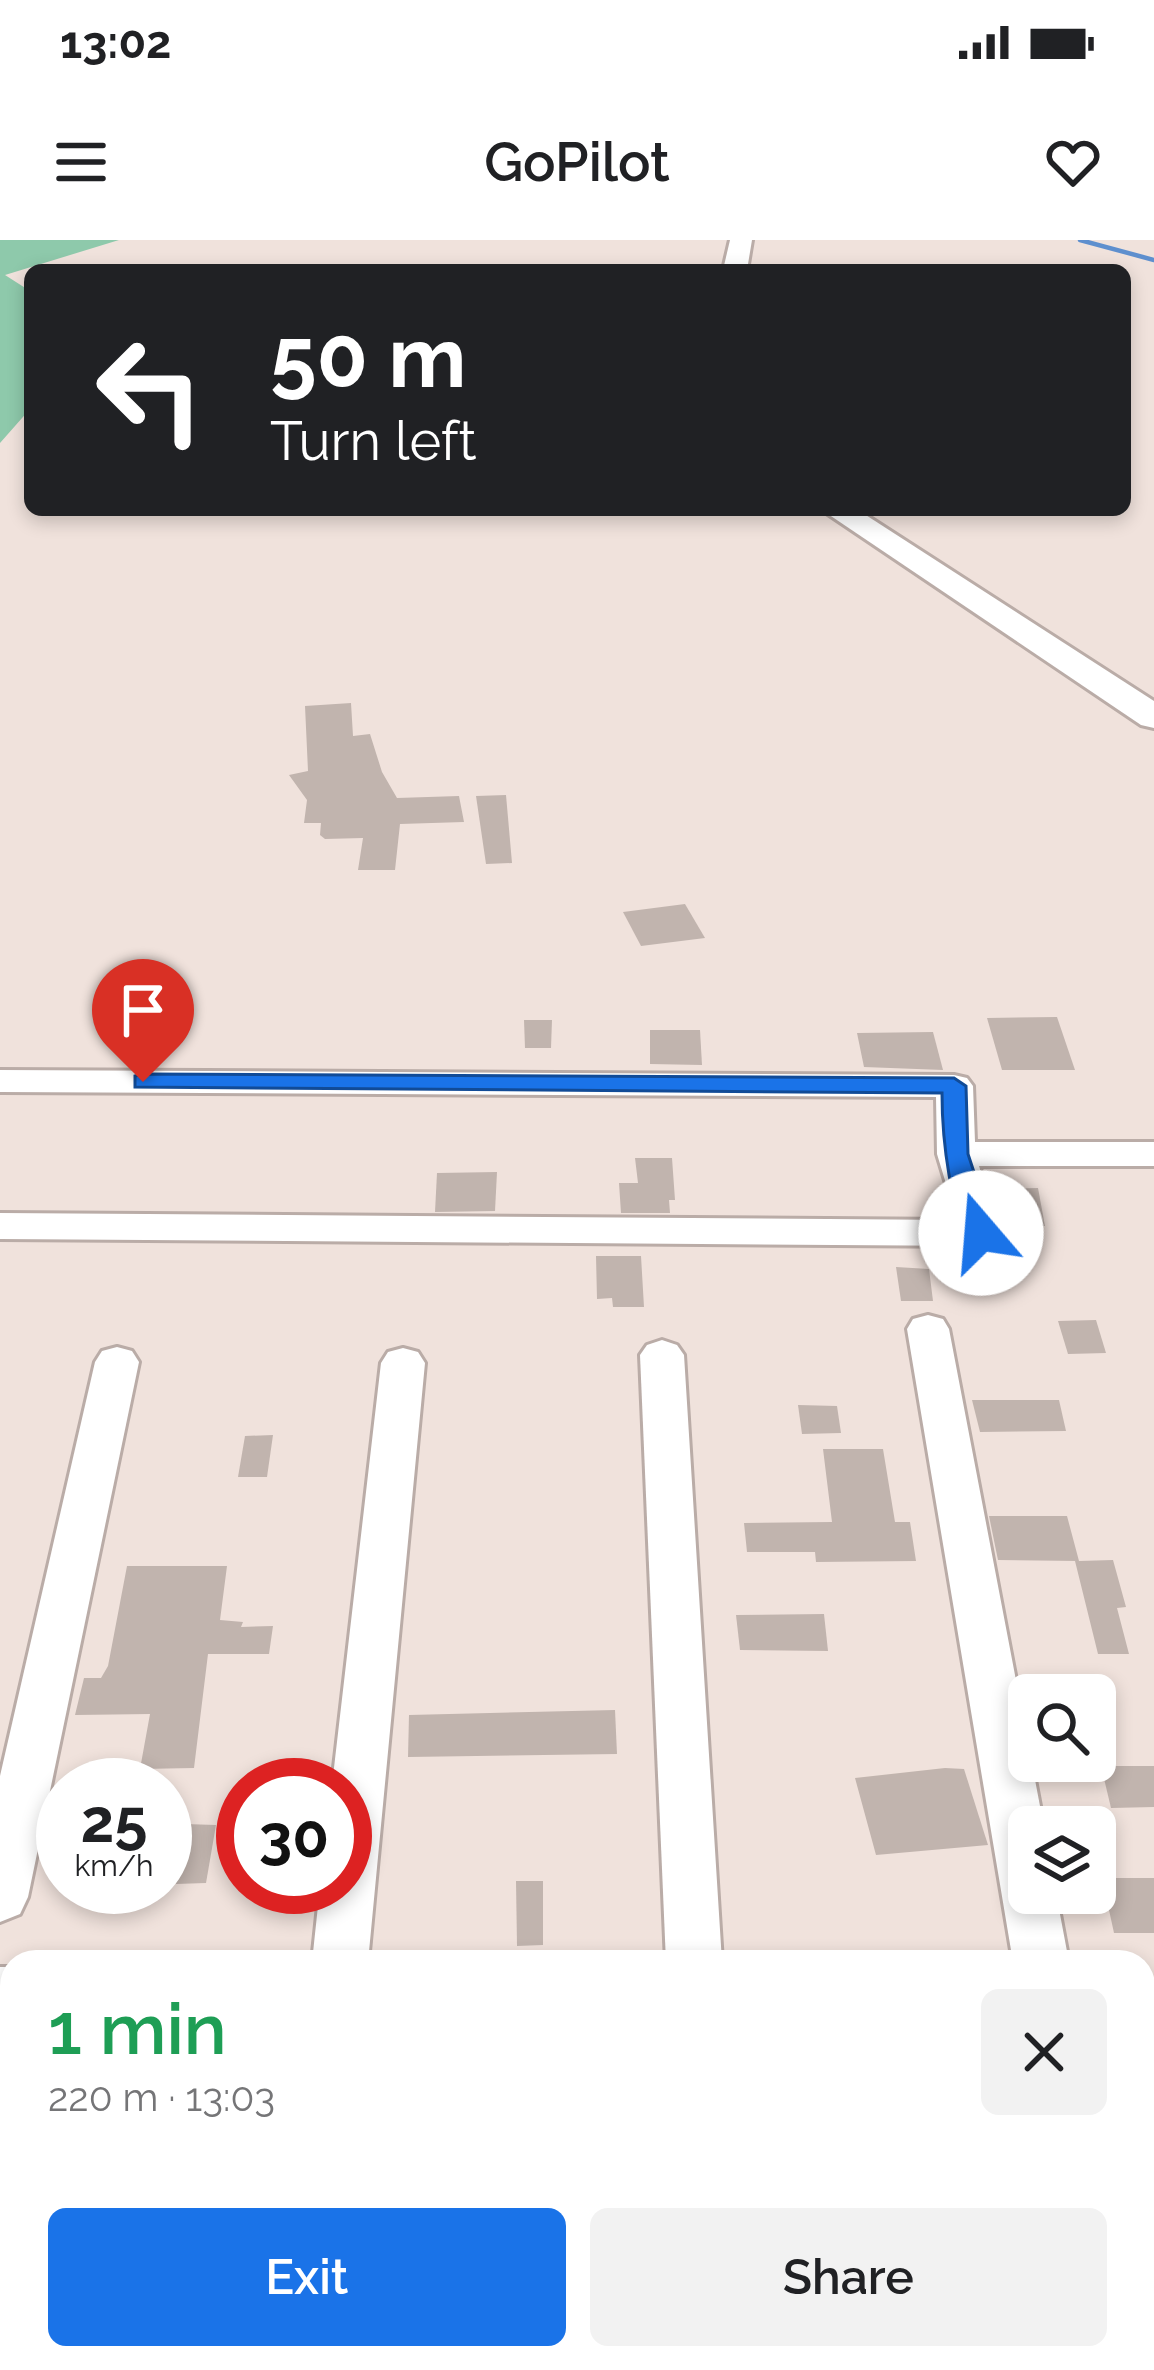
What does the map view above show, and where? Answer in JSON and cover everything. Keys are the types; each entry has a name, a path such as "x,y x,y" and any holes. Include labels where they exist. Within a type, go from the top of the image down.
{"street":[{"path":"846,516 1154,717"},
{"path":"0,1081 954,1086 956,1154 981,1233 0,1226"},
{"path":"956,1154 1154,1154"},
{"path":"928,1329 1039,1950"},
{"path":"662,1355 693,1950"},
{"path":"0,1897 116,1362"},
{"path":"341,1950 403,1363"}],"green space":[{"path":"0,240 119,240 41,264 24,264 24,269 5,275 24,287 24,416 0,443"}],"building":[{"path":"351,703 353,736 370,734 382,772 397,798 459,796 464,822 400,824 395,870 358,870 363,838 325,839 320,835 321,823 304,823 307,800 289,775 308,771 305,706"},
{"path":"506,795 512,863 486,864 476,796"},
{"path":"685,904 705,938 641,946 623,912"},
{"path":"1057,1017 1075,1070 1002,1070 987,1018"},
{"path":"524,1020 552,1020 551,1048 525,1048"},
{"path":"650,1030 700,1030 702,1065 650,1064"},
{"path":"933,1032 943,1070 864,1067 857,1033"},
{"path":"635,1158 672,1158 675,1200 669,1200 670,1213 621,1213 619,1183 638,1183"},
{"path":"497,1172 495,1211 435,1212 437,1173"},
{"path":"1038,1188 1045,1226 1004,1226 995,1189"},
{"path":"596,1256 641,1256 644,1307 613,1307 612,1298 597,1299"},
{"path":"896,1267 929,1269 933,1301 901,1301"},
{"path":"1096,1320 1106,1353 1068,1354 1058,1321"},
{"path":"972,1400 1059,1400 1066,1431 980,1432"},
{"path":"798,1405 837,1406 841,1433 802,1434"},
{"path":"273,1435 267,1477 238,1477 245,1436"},
{"path":"823,1449 883,1449 895,1522 910,1522 916,1561 816,1562 815,1552 747,1552 744,1523 832,1522"},
{"path":"989,1516 1067,1516 1079,1561 998,1560"},
{"path":"1113,1560 1126,1607 1117,1608 1129,1654 1098,1654 1075,1561"},
{"path":"127,1566 227,1566 220,1620 243,1622 241,1627 273,1626 269,1654 208,1654 194,1768 192,1758 142,1758 150,1714 75,1715 84,1678 101,1678 108,1666"},
{"path":"824,1614 828,1651 740,1650 736,1615"},
{"path":"615,1710 617,1754 408,1757 409,1715"},
{"path":"1116,1766 1154,1766 1154,1807 1111,1806 1105,1782 1116,1782"},
{"path":"964,1769 988,1845 876,1855 855,1778"},
{"path":"192,1824 216,1825 206,1883 192,1883"},
{"path":"1116,1878 1154,1878 1154,1933 1114,1933 1110,1914 1116,1914"},
{"path":"516,1881 543,1881 543,1945 517,1946"}],"waterway":[{"path":"1080,240 1154,260"}],"route":[{"path":"143,1082 954,1086 956,1154 981,1233"}]}
